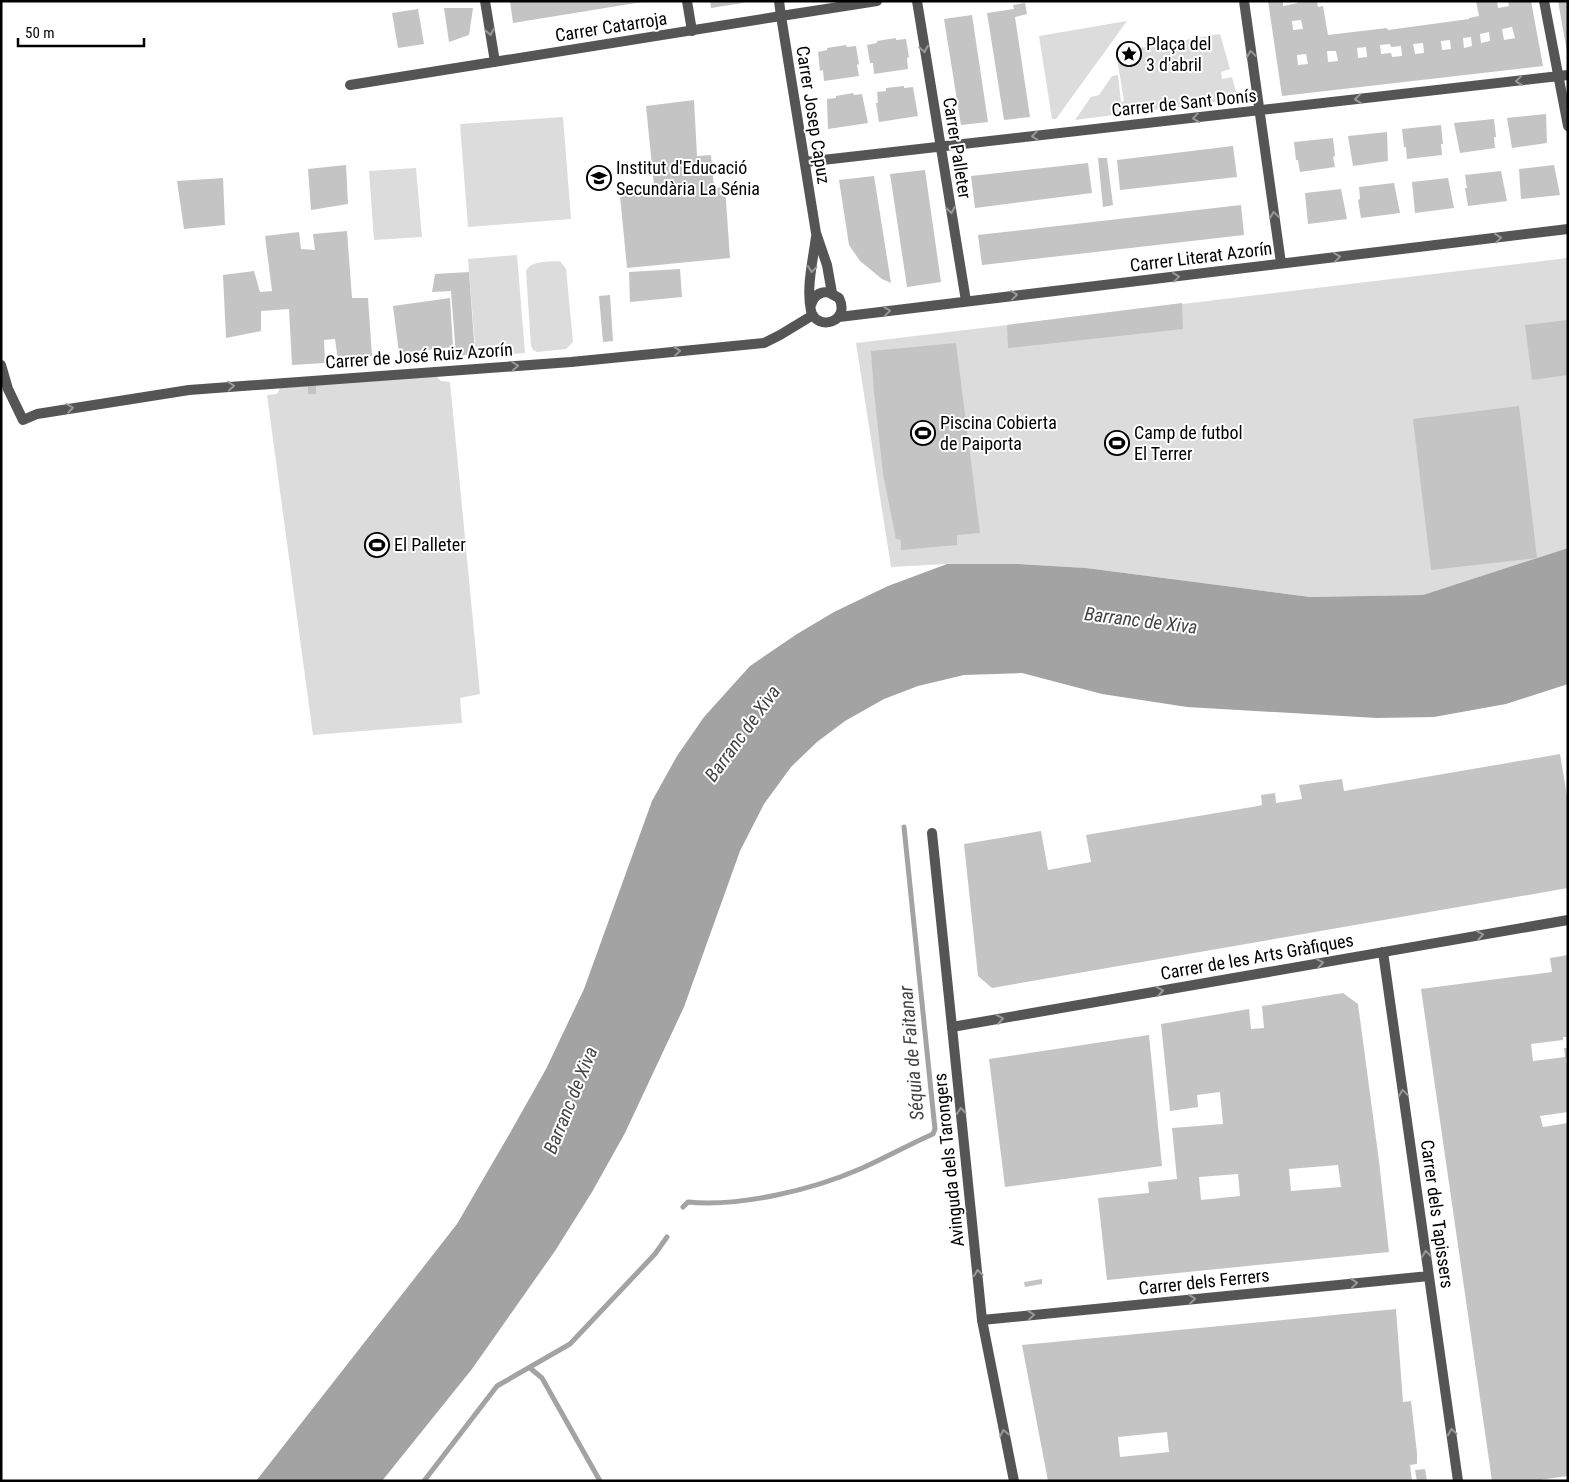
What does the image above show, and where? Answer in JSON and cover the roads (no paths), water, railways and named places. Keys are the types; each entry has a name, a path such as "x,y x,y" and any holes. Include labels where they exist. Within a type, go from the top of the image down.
{"street":[{"path":"485,1 494,62"},
{"path":"687,1 692,31"},
{"name":"Carrer Josep Capuz","path":"779,1 816,234 827,265 832,293"},
{"name":"Carrer Catarroja","path":"350,85 877,1"},
{"name":"Carrer Palleter","path":"917,1 966,301"},
{"path":"1244,1 1282,264"},
{"path":"1544,1 1563,76 1568,126"},
{"name":"Carrer de Sant Donís","path":"805,162 1563,76"},
{"name":"Carrer Literat Azorín","path":"838,317 1568,229"},
{"name":"Carrer Josep Capuz","path":"812,310 810,292 816,234"},
{"path":"823,292 832,293 841,302 842,307 838,317 830,322 820,322 812,310 812,301 818,294 823,292"},
{"name":"Carrer de José Ruiz Azorín","path":"1,365 8,389 23,420 37,414 188,390 571,362 764,343 780,335 812,310"},
{"name":"Avinguda dels Tarongers","path":"932,833 982,1320 1014,1481"},
{"name":"Carrer de les Arts Gràfiques","path":"952,1027 1568,920"},
{"name":"Carrer dels Tapissers","path":"1383,952 1458,1481"},
{"name":"Carrer dels Ferrers","path":"982,1320 1429,1276"}],"water":[{"name":"Barranc de Xiva","path":"1568,548 1568,684 1506,704 1434,717 1377,718 1187,707 1102,694 1022,673 964,675 918,686 884,699 845,721 817,742 791,767 764,804 740,851 684,1007 625,1133 592,1192 555,1251 472,1369 382,1481 256,1481 457,1224 546,1069 584,989 652,801 677,756 704,717 750,666 797,634 834,612 888,586 947,564 1018,564 1086,568 1310,597 1423,595"}],"waterway":[{"name":"Séquia de Faitanar","path":"683,1207 688,1202 730,1202 753,1199 820,1184 860,1169 933,1134 935,1129 904,827"},
{"name":"Séquia de Faitanar","path":"424,1481 497,1386 570,1344 655,1254 667,1237"},
{"path":"530,1368 542,1378 600,1481"}],"place":[{"name":"Plaça del 3 d'abril","path":"1129,54"},
{"name":"Institut d'Educació Secundària La Sénia","path":"599,178"},
{"name":"Piscina Cobierta de Paiporta","path":"923,433"},
{"name":"Camp de futbol El Terrer","path":"1117,443"},
{"name":"El Palleter","path":"377,545"}]}
